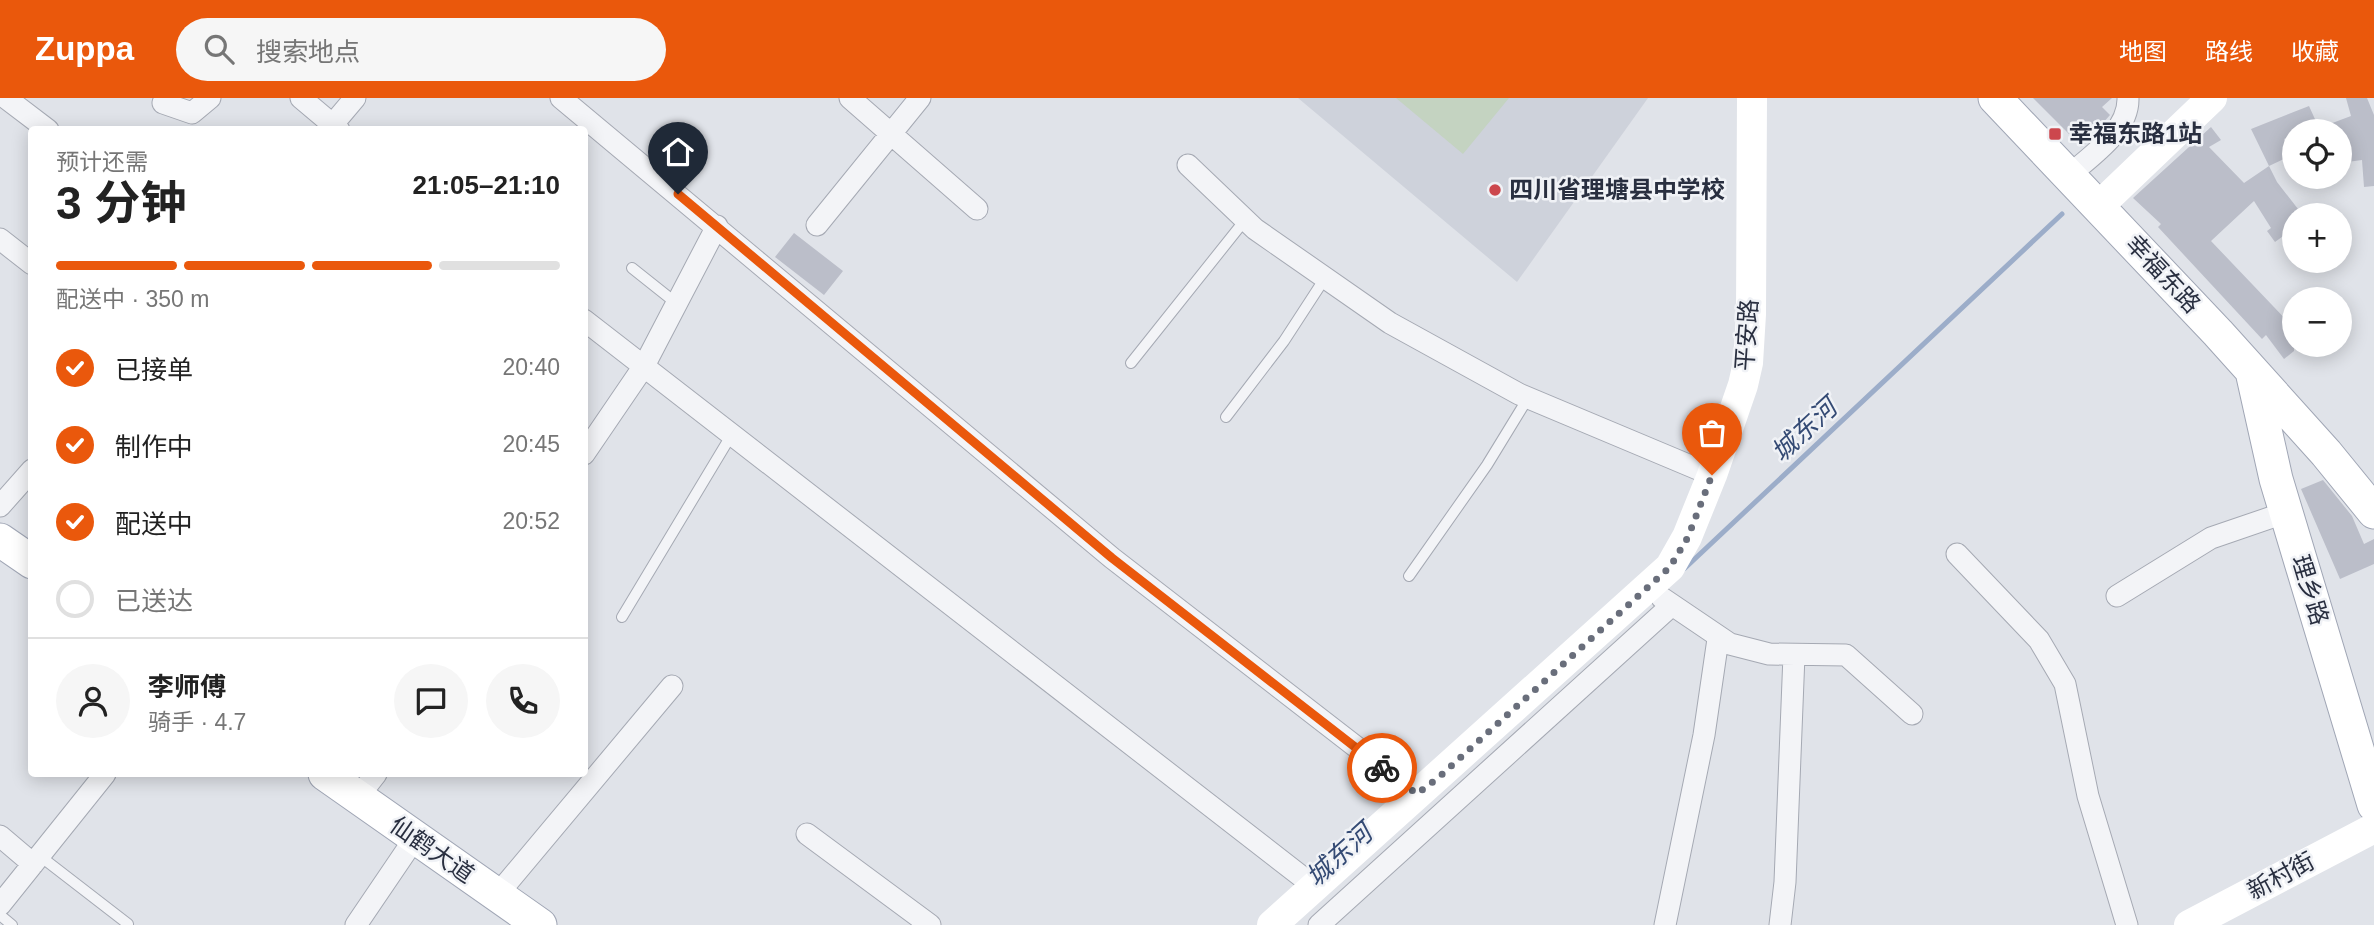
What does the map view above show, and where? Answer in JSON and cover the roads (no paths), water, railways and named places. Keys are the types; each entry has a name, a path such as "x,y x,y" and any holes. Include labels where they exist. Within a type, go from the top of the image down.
{"main road":[{"name":"幸福东路","path":"1995,98 2253,373 2326,453 2374,512"},
{"name":"理乡路","path":"2253,373 2276,479 2374,805"},
{"path":"2276,479 2282,467 2298,457 2315,452 2326,453"},
{"path":"0,540 28,559"},
{"name":"仙鹤大道","path":"336,777 367,785 415,838 540,925"}],"street":[{"path":"6,98 43,126"},
{"path":"163,103 192,113 210,98"},
{"path":"301,98 331,126"},
{"path":"334,126 355,98"},
{"path":"561,98 1112,558 1417,794"},
{"path":"850,98 977,209"},
{"path":"817,225 920,98"},
{"name":"平安路","path":"1272,925 1417,794 1658,595 1684,544 1712,475 1743,385 1750,340 1752,98"},
{"path":"2068,176 2104,145 2117,129 2123,121 2128,98"},
{"path":"2099,206 2212,98"},
{"path":"1188,165 1245,220 1390,323 1528,398 1712,475"},
{"path":"588,448 644,366 717,226"},
{"path":"0,239 28,261"},
{"path":"588,323 1315,887"},
{"path":"0,506 28,474"},
{"path":"2117,596 2211,538 2287,512"},
{"path":"1957,554 2039,640 2065,684 2088,796 2127,925"},
{"path":"1319,925 1658,595 1718,639 1747,649 1794,655 1846,655 1912,714"},
{"path":"1665,925 1704,735 1718,639"},
{"path":"1780,925 1785,882 1794,655"},
{"path":"497,895 672,686"},
{"path":"0,905 103,777"},
{"name":"新村街","path":"2189,925 2374,828"},
{"path":"807,834 930,925"},
{"path":"0,836 37,860"},
{"path":"356,925 415,838"}],"lane":[{"path":"1131,363 1245,220"},
{"path":"632,268 676,303"},
{"path":"1226,417 1284,341 1325,278"},
{"path":"1409,576 1487,465 1528,398"},
{"path":"622,617 732,434"},
{"path":"37,860 128,924"},
{"path":"0,915 12,925"}],"waterway":[{"name":"城东河","path":"1684,569 2062,214"}],"place":[{"name":"幸福东路1站","path":"2055,134"},
{"name":"四川省理塘县中学校","path":"1495,190"}]}
